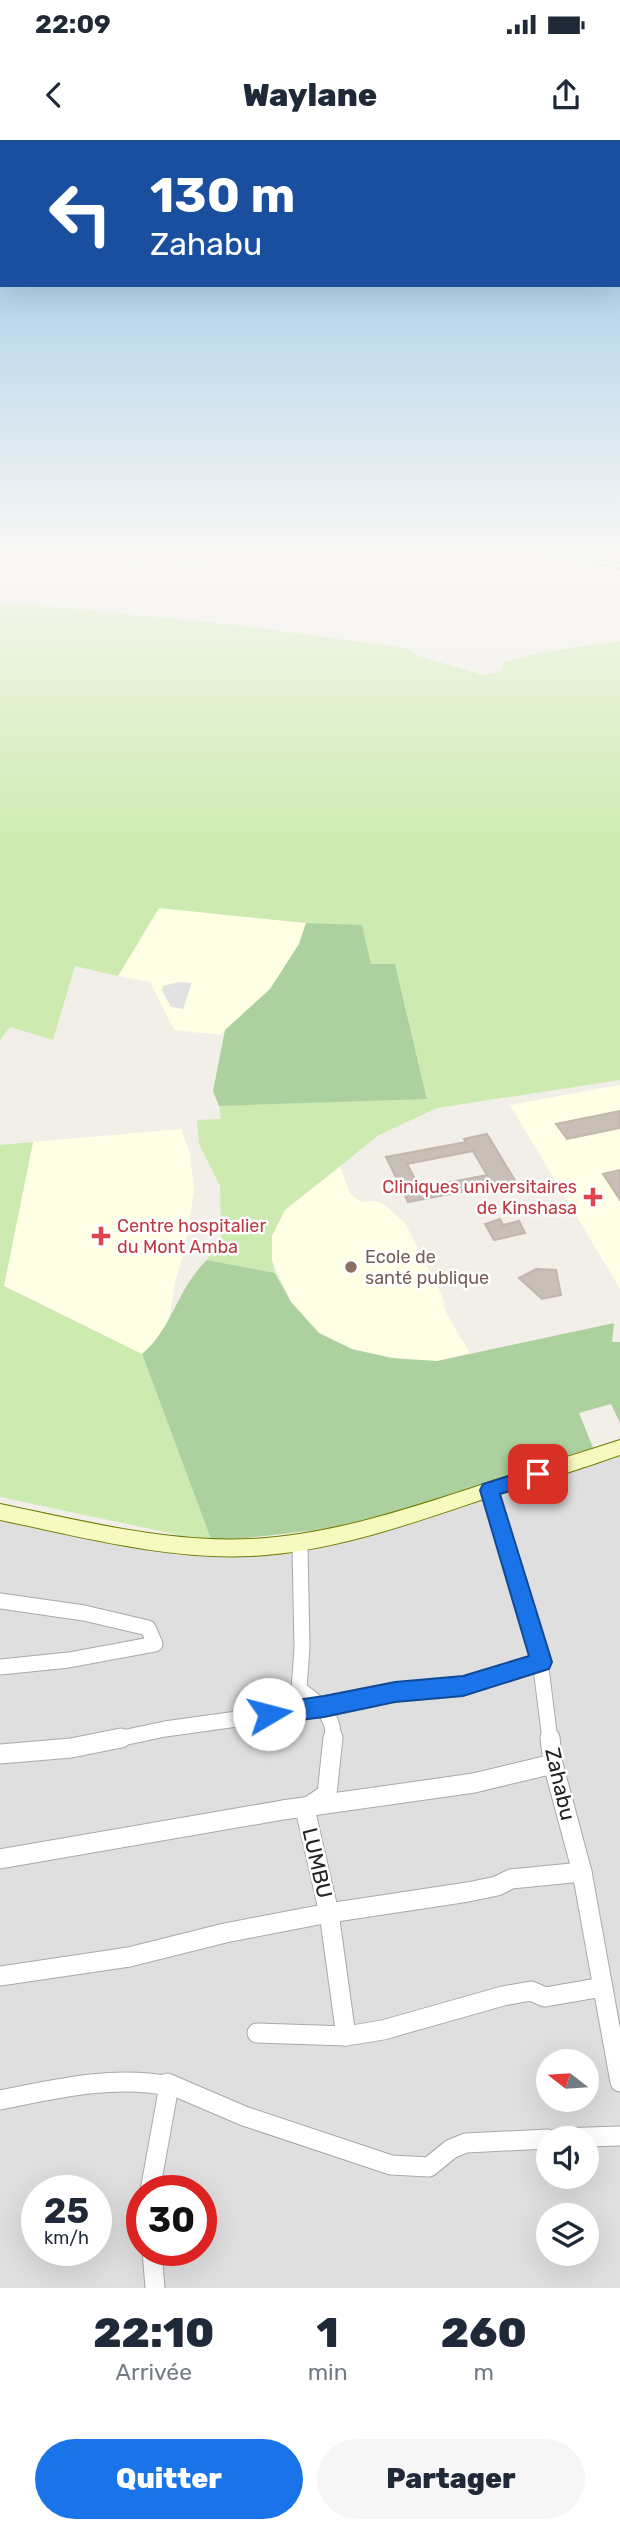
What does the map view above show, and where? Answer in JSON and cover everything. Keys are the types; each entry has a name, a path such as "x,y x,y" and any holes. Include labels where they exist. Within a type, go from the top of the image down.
{"street":[{"path":"0,1512 134,1540 216,1548 250,1547 322,1539 410,1517 620,1447"},
{"name":"Zahabu","path":"489,1490 541,1662 553,1764 582,1872 620,2082"},
{"path":"300,1548 302,1647 299,1689 324,1707"},
{"path":"0,1601 84,1613 148,1628 155,1644 69,1660 0,1667"},
{"path":"0,1754 71,1748 165,1729 324,1707 395,1692 463,1686 541,1662"},
{"name":"LUMBU","path":"324,1707 334,1727 327,1794 305,1809 329,1913 346,2036"},
{"path":"0,1859 284,1810 474,1783 553,1764"},
{"path":"0,1976 129,1957 222,1933 329,1913 468,1892 497,1886 511,1879 582,1872"},
{"path":"257,2034 346,2036 383,2030 503,1996 531,1991 545,1997 603,1987"},
{"path":"0,2100 61,2088 152,2080 169,2085"},
{"path":"153,2175 169,2085 167,2082 244,2116 391,2165 429,2167 450,2150 466,2143 536,2140"},
{"path":"599,2137 620,2136"},
{"path":"153,2266 155,2288"}],"shaded area":[{"path":"159,908 306,923 299,944 270,989 220,1035 174,1030 150,982 118,976"},
{"path":"179,982 192,983 183,1009 171,1007 162,991 163,986"},
{"name":"Cliniques universitaires de Kinshasa","path":"620,1085 620,1289 510,1105"},
{"name":"Centre hospitalier du Mont Amba","path":"181,1129 190,1154 194,1190 185,1249 169,1319 155,1344 142,1354 4,1286 33,1142"},
{"name":"Ecole de santé publique","path":"340,1167 350,1193 361,1202 375,1201 385,1205 405,1223 442,1295 446,1313 470,1353 437,1361 412,1361 352,1349 319,1333 291,1302 272,1260 272,1236 276,1224 285,1209"},
{"path":"620,1452 620,2288 0,2288 0,1521 142,1549 239,1554 331,1545 508,1491"}],"green space":[{"path":"0,650 411,650 416,655 483,675 502,671 504,662 543,652 620,650 620,1080 437,1108 379,1135 285,1210 272,1236 275,1273 207,1260 221,1236 220,1186 199,1144 197,1120 221,1119 219,1106 427,1098 395,964 371,964 362,926 159,908 118,976 75,966 53,1040 10,1027 0,1040"},
{"path":"306,923 362,925 371,964 395,964 427,1099 219,1106 213,1091 225,1030 270,989 299,944"},
{"path":"33,1142 4,1286 142,1354 212,1542 0,1497 0,1145"},
{"path":"207,1260 275,1273 291,1302 319,1333 352,1349 391,1358 437,1361 614,1323 612,1342 620,1342 620,1423 611,1404 579,1413 594,1450 404,1513 324,1529 212,1542 142,1354 161,1332 189,1283"}],"building":[{"path":"620,1111 620,1128 567,1139 556,1124"},
{"path":"487,1134 519,1187 494,1192 491,1186 408,1202 386,1157 466,1142 464,1139","holes":["473,1151 487,1175 420,1188 407,1164"]},
{"path":"620,1170 620,1200 603,1174"},
{"path":"500,1219 503,1225 519,1221 525,1233 494,1240 485,1224"},
{"path":"536,1269 556,1270 561,1295 542,1299 519,1278"}],"place":[{"name":"Cliniques universitaires de Kinshasa","path":"593,1197"},
{"name":"Centre hospitalier du Mont Amba","path":"101,1236"},
{"name":"Ecole de santé publique","path":"351,1267"}],"route":[{"path":"269,1714 324,1707 395,1692 463,1686 541,1662 489,1490 538,1474"}]}
